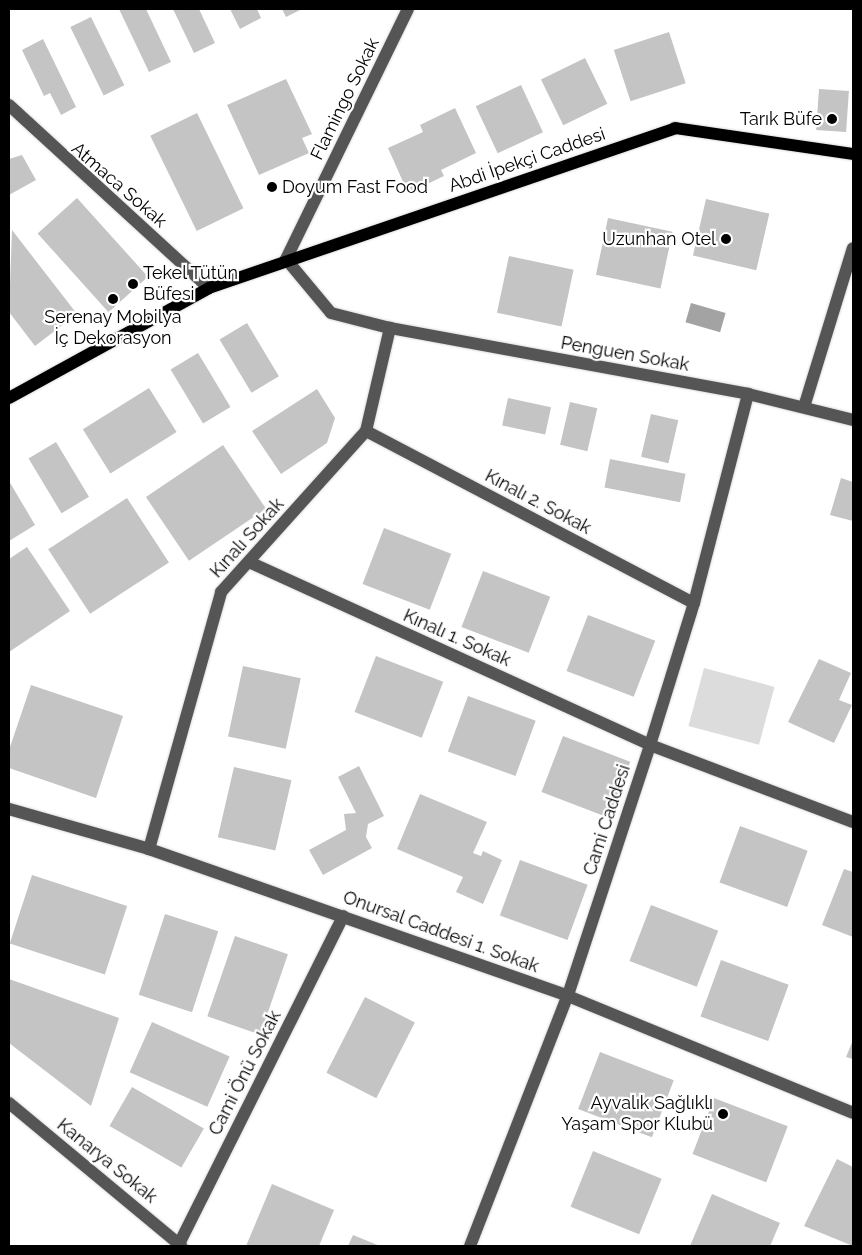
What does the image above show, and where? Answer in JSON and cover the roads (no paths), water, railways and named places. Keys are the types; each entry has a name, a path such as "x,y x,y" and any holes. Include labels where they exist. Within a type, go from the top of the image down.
{"main road":[{"name":"Abdi İpekçi Caddesi","path":"9,398 209,288 286,259 675,128 853,154"}],"street":[{"name":"Flamingo Sokak","path":"286,259 408,9"},
{"name":"Atmaca Sokak","path":"9,105 209,288"},
{"path":"804,407 853,248"},
{"name":"Penguen Sokak","path":"286,259 331,313 390,328 748,394 853,420"},
{"name":"Kınalı Sokak","path":"149,849 221,592 366,431 390,328"},
{"name":"Cami Caddesi","path":"470,1246 568,996 650,745 694,603 748,394"},
{"name":"Kınalı 2. Sokak","path":"366,431 694,603"},
{"name":"Kınalı 1. Sokak","path":"249,562 650,745 853,822"},
{"name":"Onursal Caddesi 1. Sokak","path":"9,809 149,849 568,996 853,1113"},
{"name":"Cami Önü Sokak","path":"180,1245 343,916"},
{"name":"Kanarya Sokak","path":"9,1103 180,1245"}],"place":[{"name":"Tarık Büfe","path":"832,119"},
{"name":"Doyum Fast Food","path":"272,187"},
{"name":"Uzunhan Otel","path":"726,239"},
{"name":"Tekel Tütün Büfesi","path":"133,284"},
{"name":"Serenay Mobilya İç Dekorasyon","path":"113,299"},
{"name":"Ayvalık Sağlıklı Yaşam Spor Klubü","path":"723,1114"}]}
